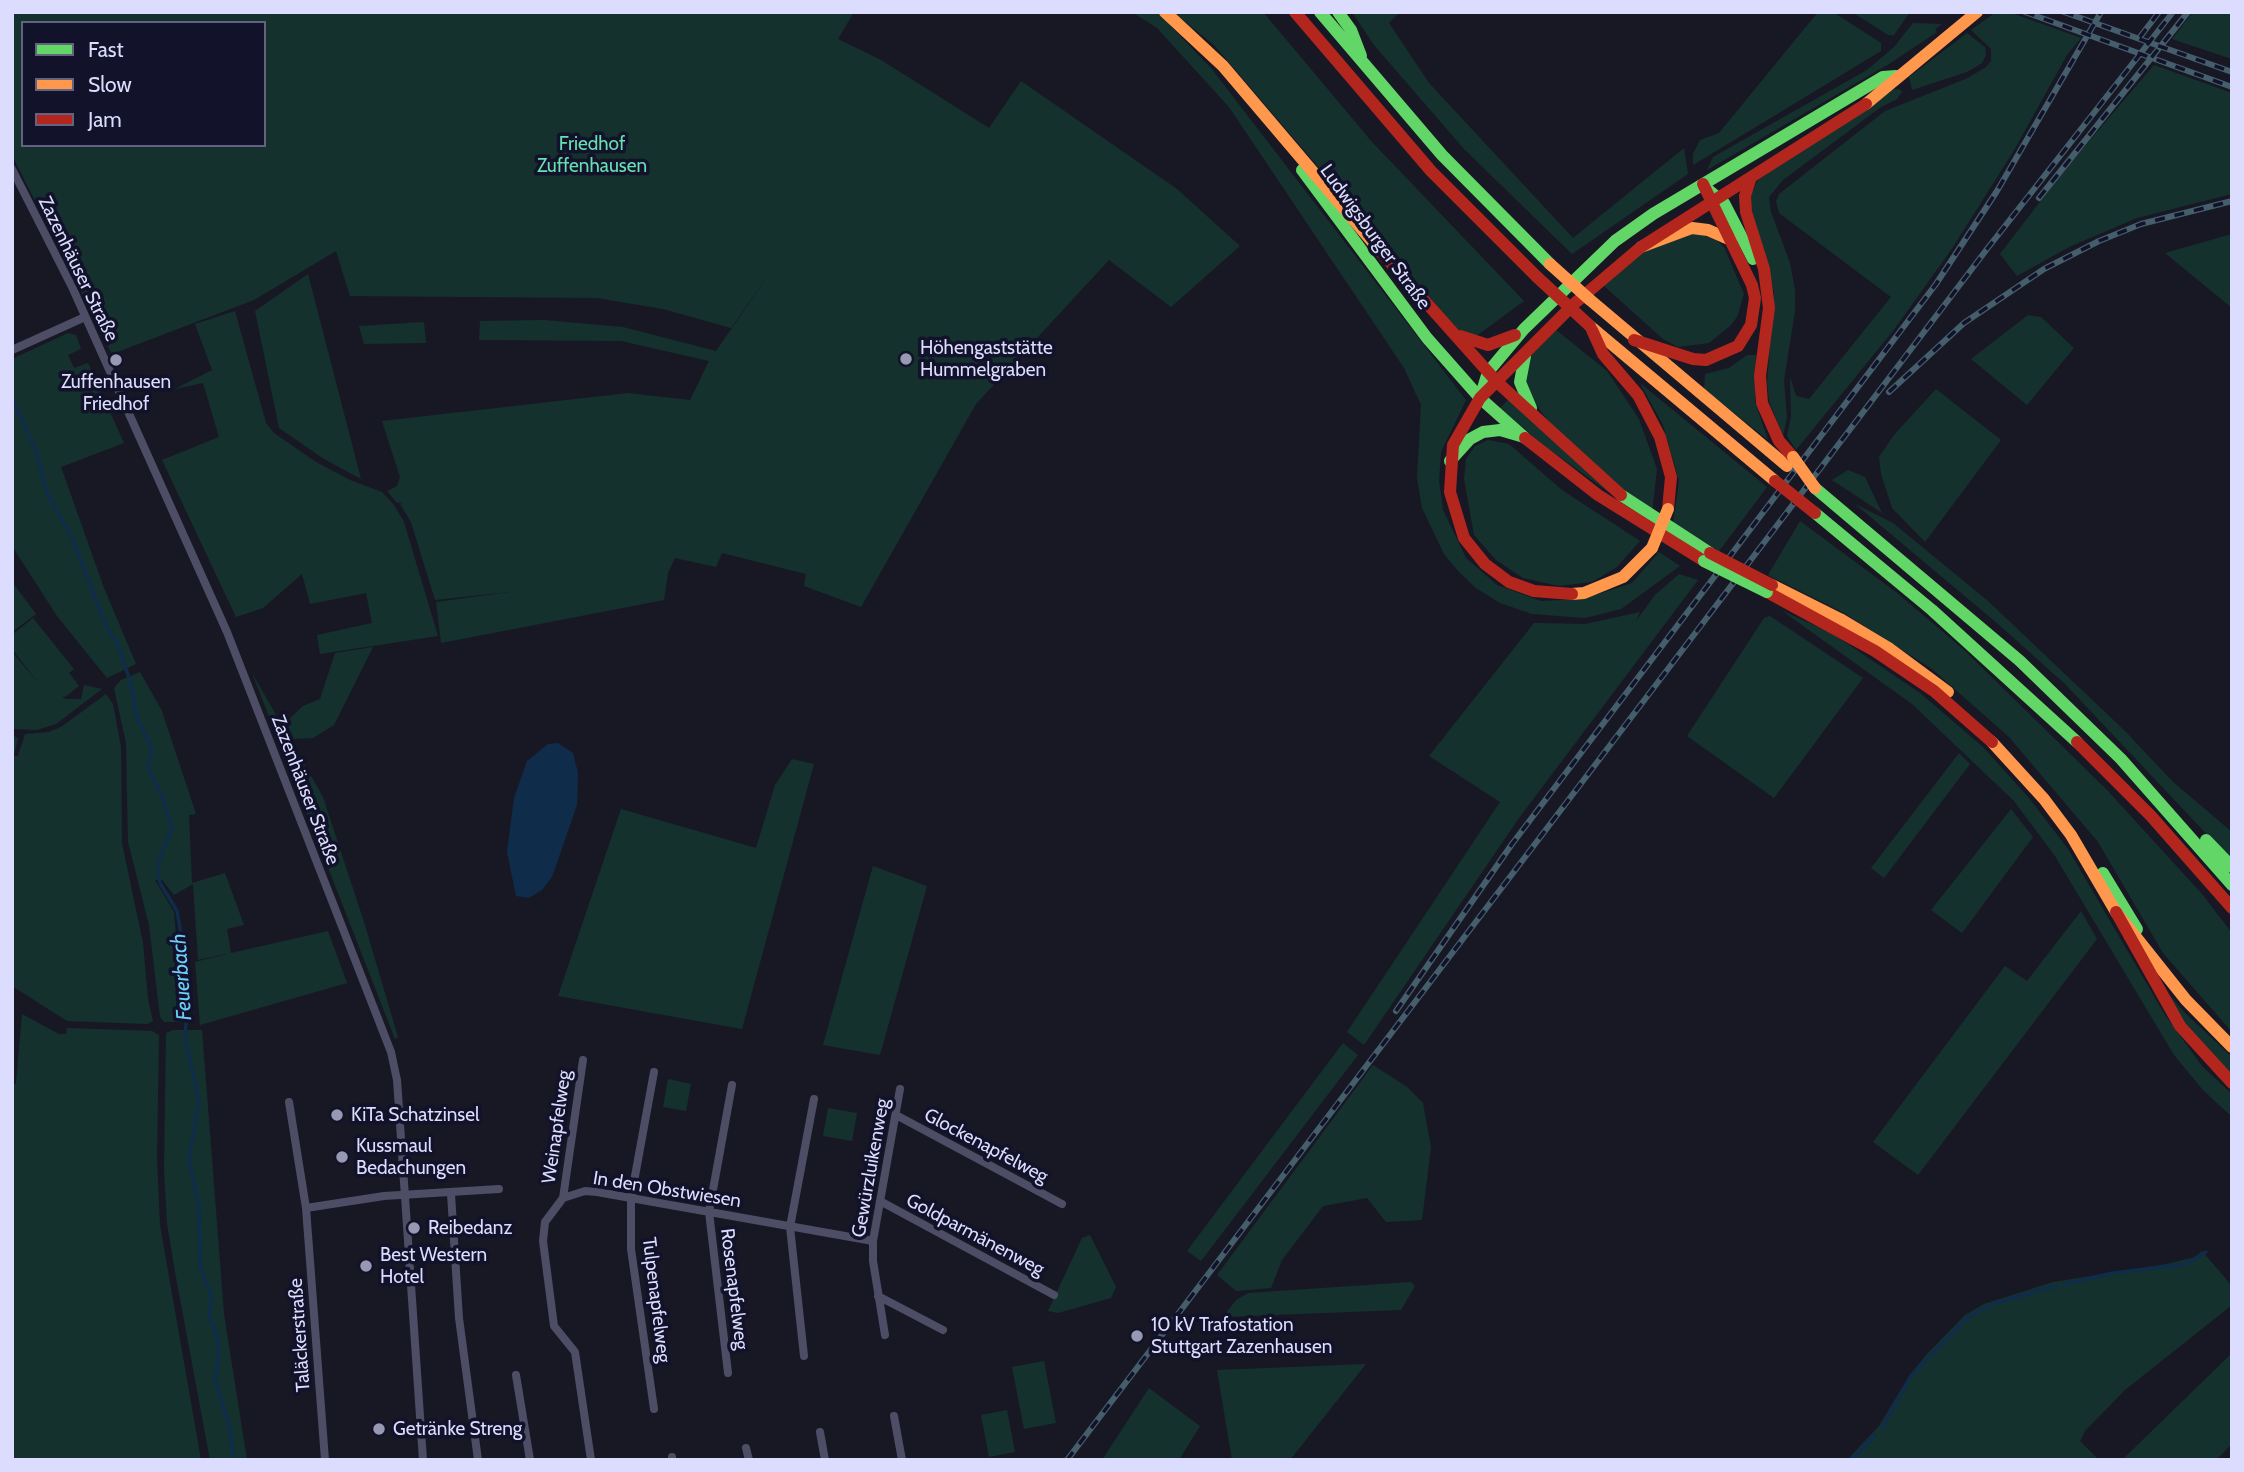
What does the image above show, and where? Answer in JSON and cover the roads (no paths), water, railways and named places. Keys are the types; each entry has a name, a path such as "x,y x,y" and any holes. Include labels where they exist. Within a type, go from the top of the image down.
{"main road":[{"name":"Ludwigsburger Straße","path":"1165,12 1193,35 1246,93 1493,377 1611,488 1707,557"},
{"path":"1286,12 1298,15 1431,171 1537,277 1590,326 1932,610 2065,730 2151,816 2232,908"},
{"path":"1320,12 1442,155 1550,264 1634,340 1790,462 1826,498 2020,661 2160,802 2232,885"},
{"path":"1338,12 1351,30 1365,67"},
{"path":"1493,377 1526,352 1575,303 1642,247 1714,199 1851,116 1888,87 1896,76 1977,12"},
{"path":"1454,334 1472,342 1491,345 1503,342 1524,329 1615,242 1653,214 1882,77 1896,76"},
{"name":"Ludwigsburger Straße","path":"1246,93 1427,338 1480,398 1524,437 1639,524 1707,557"},
{"path":"1751,177 1745,196 1746,212 1764,269 1769,308 1760,376 1762,403 1790,462"},
{"path":"1634,340 1693,359 1718,357 1738,346 1751,325 1755,299 1746,269 1714,199 1703,184"},
{"path":"1714,199 1728,210 1767,289"},
{"path":"1642,247 1692,228 1708,230 1731,240"},
{"path":"1524,329 1463,423 1450,461 1451,499 1464,538 1485,565 1521,587 1562,595 1605,587 1638,564 1652,548 1668,509 1671,477 1660,437 1638,395 1603,354 1590,326"},
{"path":"1526,352 1520,382 1534,418"},
{"path":"1450,461 1470,439 1483,432 1500,430 1524,437"},
{"path":"1707,557 1875,650 1934,691 1980,730 2044,799 2071,835 2161,997 2180,1026 2232,1083"},
{"path":"1769,589 1840,619 1890,649 1970,710 2050,797 2121,901 2165,974"},
{"path":"2160,802 2180,811 2232,867"},
{"path":"2116,912 2165,974 2232,1047"}],"street":[{"name":"Zazenhäuser Straße","path":"12,169 86,317 227,632 382,1025 395,1069 423,1460"},
{"path":"12,350 86,317"},
{"name":"Weinapfelweg","path":"563,1198 583,1060"},
{"name":"Tulpenapfelweg","path":"654,1072 631,1198 631,1249 654,1409"},
{"name":"Rosenapfelweg","path":"729,1373 709,1212 732,1085"},
{"name":"Gewürzluikenweg","path":"885,1335 873,1241 900,1089"},
{"path":"804,1356 790,1227 814,1099"},
{"name":"Taläckerstraße","path":"289,1102 306,1208 325,1460"},
{"name":"Glockenapfelweg","path":"896,1115 1062,1205"},
{"path":"306,1208 404,1195 499,1189"},
{"name":"In den Obstwiesen","path":"563,1198 585,1191 873,1241"},
{"path":"451,1194 459,1318 478,1460"},
{"path":"563,1198 545,1222 543,1241 554,1326 575,1352 590,1459"},
{"name":"Goldparmänenweg","path":"880,1202 1054,1295"},
{"path":"878,1296 943,1330"},
{"path":"516,1375 530,1460"},
{"path":"894,1416 902,1460"},
{"path":"821,1432 825,1460"},
{"path":"747,1448 749,1460"}],"water":[{"path":"558,743 573,753 578,773 577,805 552,877 542,890 529,898 516,896 507,852 514,798 527,761 548,744"}],"waterway":[{"name":"Feuerbach","path":"12,399 36,451 47,493 71,536 107,628 118,645 132,687 136,715 152,749 148,769 163,798 172,827 157,867 160,883 177,911 180,928 181,963 188,995 185,1038 199,1101 189,1157 199,1208 200,1267 212,1297 209,1319 216,1331 219,1354 215,1379 230,1429 234,1460"},
{"path":"2064,1284 2113,1273 2186,1264 2206,1252"},
{"path":"1882,1428 1911,1376 1967,1318 1993,1304 2056,1286"},
{"path":"1851,1460 1875,1435"}],"railway":[{"path":"2025,12 2232,87"},
{"path":"2064,12 2232,72"},
{"path":"1396,1011 1512,844 1936,284 1997,191 2101,12"},
{"path":"2140,37 2159,12"},
{"path":"1067,1460 1987,249 2173,12"},
{"path":"2039,198 2188,12"},
{"path":"1889,392 1964,323 2044,269 2099,241 2141,224 2232,201"}],"place":[{"name":"Höhengaststätte Hummelgraben","path":"906,359"},
{"name":"Zuffenhausen Friedhof","path":"116,360"},
{"name":"KiTa Schatzinsel","path":"337,1115"},
{"name":"Kussmaul Bedachungen","path":"342,1157"},
{"name":"Reibedanz","path":"414,1228"},
{"name":"Best Western Hotel","path":"366,1266"},
{"name":"10 kV Trafostation Stuttgart Zazenhausen","path":"1137,1336"},
{"name":"Getränke Streng","path":"379,1429"}],"park label":[{"name":"Friedhof Zuffenhausen","path":"592,155"}]}
